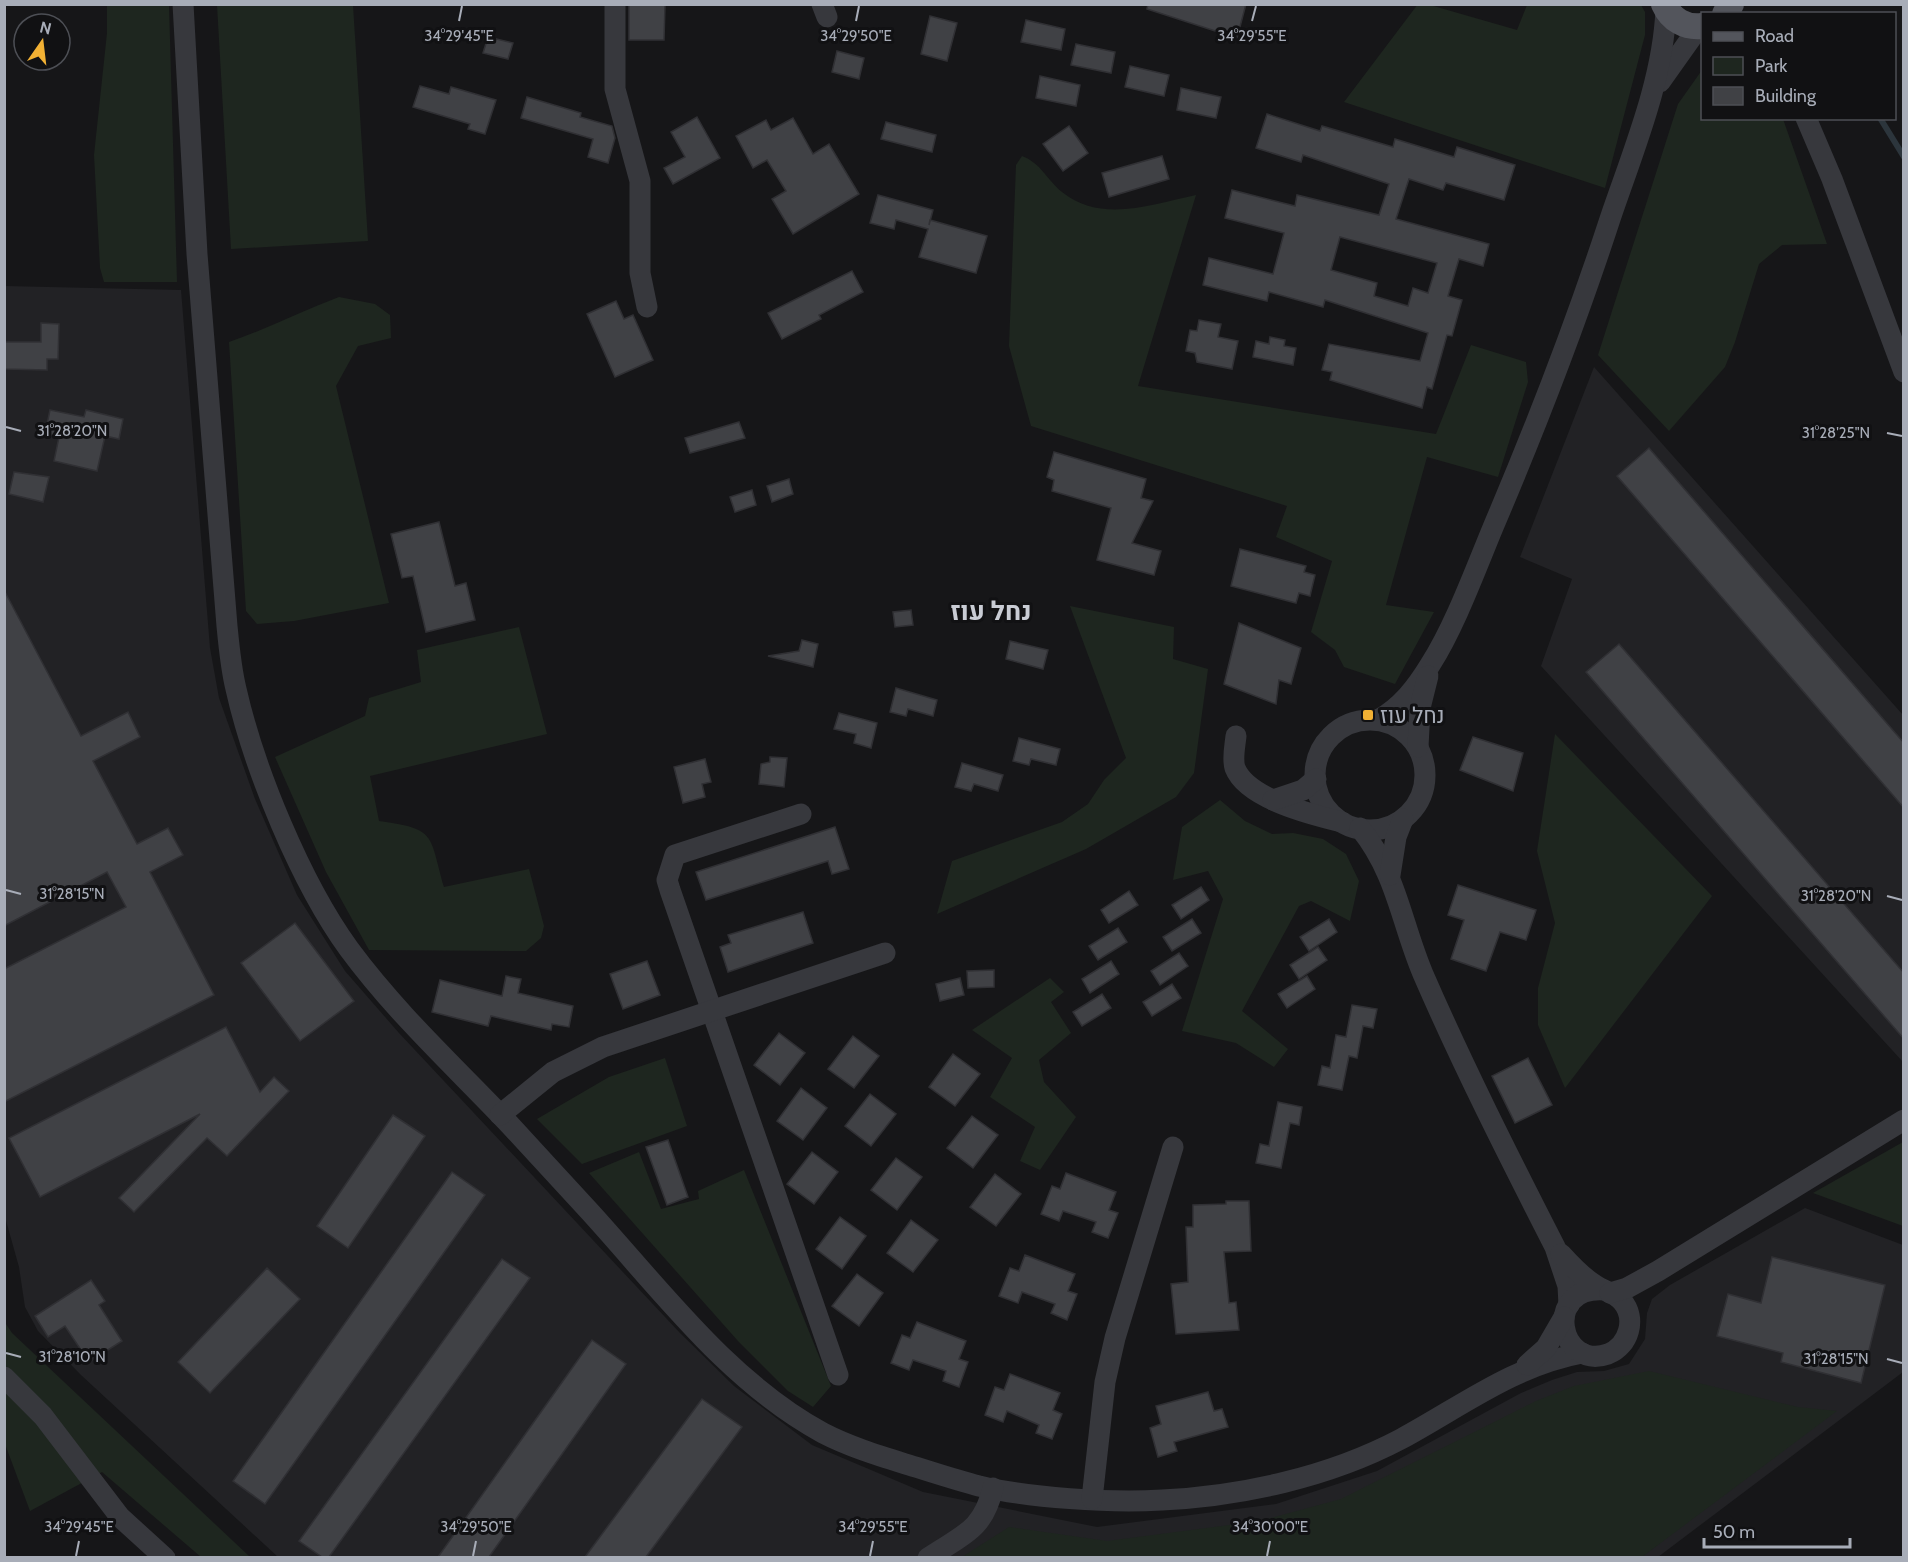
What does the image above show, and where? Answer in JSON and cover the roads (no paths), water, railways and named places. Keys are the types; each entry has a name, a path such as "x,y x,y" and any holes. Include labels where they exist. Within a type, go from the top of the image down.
{"main road":[{"path":"1665,7 1684,24 1701,27"}],"street":[{"path":"183,4 197,254 226,614 235,685 245,725 267,786 321,905 348,947 424,1039 500,1115 719,1354 760,1390 823,1433 876,1454 993,1488 1092,1499 1159,1500 1218,1495 1281,1482 1335,1467 1396,1442 1522,1370 1556,1358 1582,1353 1602,1356 1622,1345 1630,1324 1629,1313 1624,1303 1580,1274 1555,1247"},
{"path":"615,4 615,89 640,181 639,273 647,307"},
{"path":"1236,736 1234,765 1239,775 1273,800 1296,810 1351,825 1382,828 1403,819 1413,810 1424,786 1425,772 1418,747 1420,708 1431,664 1479,562 1529,444 1575,321 1650,101 1662,44 1665,7"},
{"path":"1650,101 1678,54 1701,27"},
{"path":"1807,120 1832,179 1904,372"},
{"path":"1378,720 1401,704 1431,664"},
{"path":"1418,747 1399,728 1378,720 1360,720 1335,732 1321,750 1316,762 1316,780 1320,798 1326,808 1351,825 1375,847 1390,875 1403,921 1437,1005 1555,1247 1568,1286 1567,1338 1582,1353"},
{"path":"1273,800 1304,790 1316,780"},
{"path":"801,813 675,855 667,880 709,1010 838,1375"},
{"path":"1390,875 1396,837 1403,819"},
{"path":"500,1115 553,1071 572,1060 709,1010 885,953"},
{"path":"1522,1370 1546,1348 1566,1311 1582,1293 1593,1289 1607,1292 1627,1288 1904,1120"},
{"path":"1092,1499 1105,1382 1115,1338 1173,1147"},
{"path":"1629,1313 1638,1288 1658,1271"},
{"path":"4,1377 43,1416 120,1517 165,1557"},
{"path":"928,1557 978,1525 988,1510 993,1488"}],"waterway":[{"path":"1881,120 1904,157"}],"place":[{"name":"נחל עוז","path":"1368,715"}],"district":[{"name":"נחל עוז","path":"991,611"}]}
